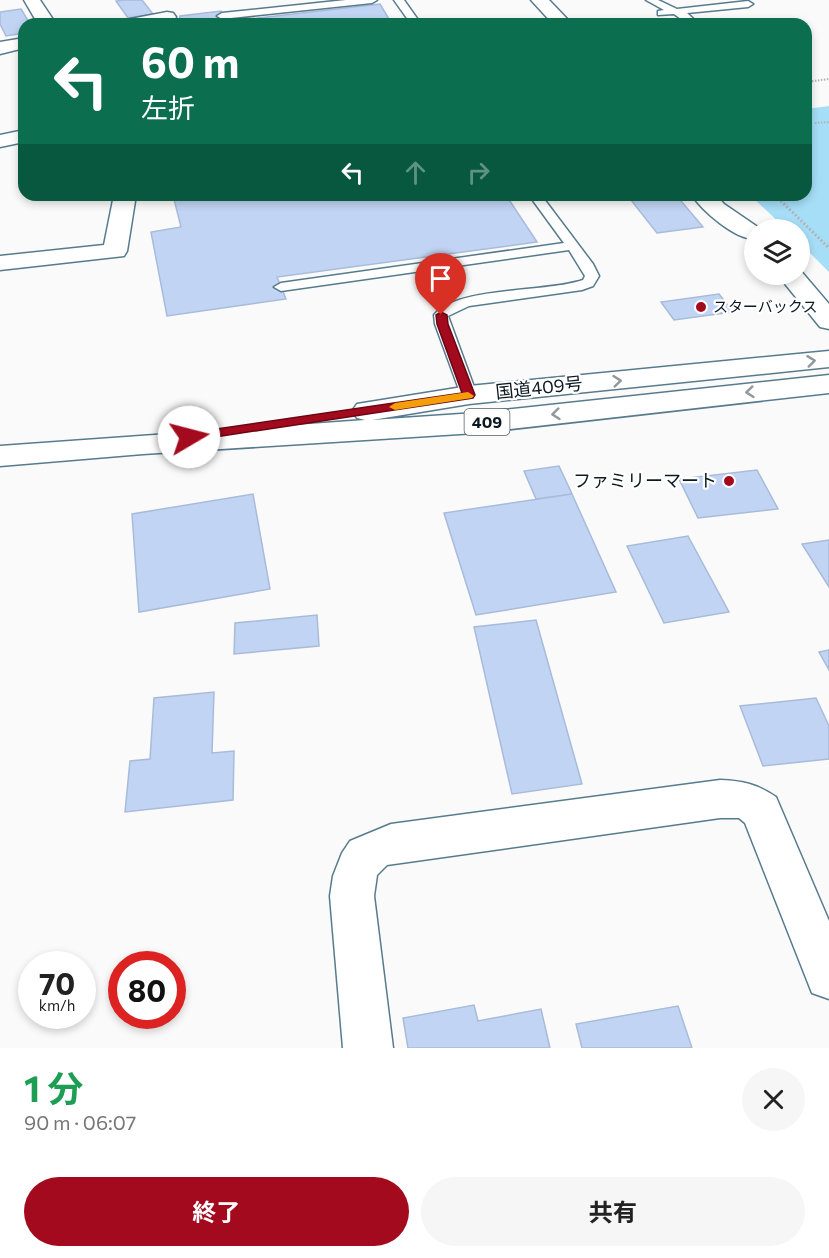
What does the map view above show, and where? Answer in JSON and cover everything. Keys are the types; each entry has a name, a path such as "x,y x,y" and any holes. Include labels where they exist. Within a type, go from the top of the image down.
{"main road":[{"path":"32,0 43,18"},
{"path":"524,0 540,18"},
{"path":"539,0 557,18"},
{"path":"0,48 18,45"},
{"path":"0,141 18,137"},
{"path":"0,264 115,251 124,201"},
{"path":"709,201 716,209 744,228"},
{"path":"728,201 744,222"},
{"path":"798,285 829,321"},
{"name":"国道409号","path":"143,444 469,395 829,359"},
{"name":"国道409号","path":"0,456 143,444 477,423 829,384"},
{"path":"368,1048 352,896 354,875 363,857 374,849 391,844 720,799 746,800 760,810 829,976"}],"lane":[{"path":"222,16 372,0"},
{"path":"399,0 412,18"},
{"path":"651,0 684,18"},
{"path":"661,13 748,4"},
{"path":"469,395 442,324 441,315 452,307 467,302 577,287 588,283 592,276 588,267 570,246 539,201"},
{"path":"281,287 570,246"}],"path":[{"path":"812,81 829,79"},
{"path":"815,123 829,122"},
{"path":"781,201 829,248"}],"shaded area":[{"path":"829,106 829,272 810,253 810,219 775,219 756,201 812,201 812,108"}],"building":[{"path":"142,0 153,14 128,18 116,1"},
{"path":"380,4 388,18 259,18"},
{"path":"21,9 26,18 18,18 18,34 6,36 0,24 0,12"},
{"path":"221,11 223,18 180,18 180,16"},
{"path":"174,201 510,201 537,242 277,277 286,299 167,316 151,232 181,227"},
{"path":"632,201 681,201 703,227 657,233"},
{"path":"719,294 733,312 674,320 661,302"},
{"path":"559,466 572,494 536,499 524,471"},
{"path":"757,470 778,509 698,518 679,479"},
{"path":"253,494 270,589 139,612 132,514"},
{"path":"572,494 616,592 476,615 444,513"},
{"path":"688,536 729,612 664,623 627,546"},
{"path":"829,540 829,587 802,544"},
{"path":"317,615 319,646 234,654 235,623"},
{"path":"536,620 582,784 512,794 474,627"},
{"path":"829,650 829,670 819,652"},
{"path":"214,692 212,753 234,751 233,800 125,812 130,761 150,759 154,698"},
{"path":"816,698 829,726 829,759 763,766 740,706"},
{"path":"474,1005 478,1021 541,1009 550,1048 408,1048 403,1018"},
{"path":"678,1006 692,1048 582,1048 576,1024"}],"slow traffic":[{"path":"395,407 468,396"}],"place":[{"name":"スターバックス","path":"701,307"},
{"name":"ファミリーマート","path":"729,481"}],"route":[{"path":"189,437 469,395 442,324 441,315"}]}
